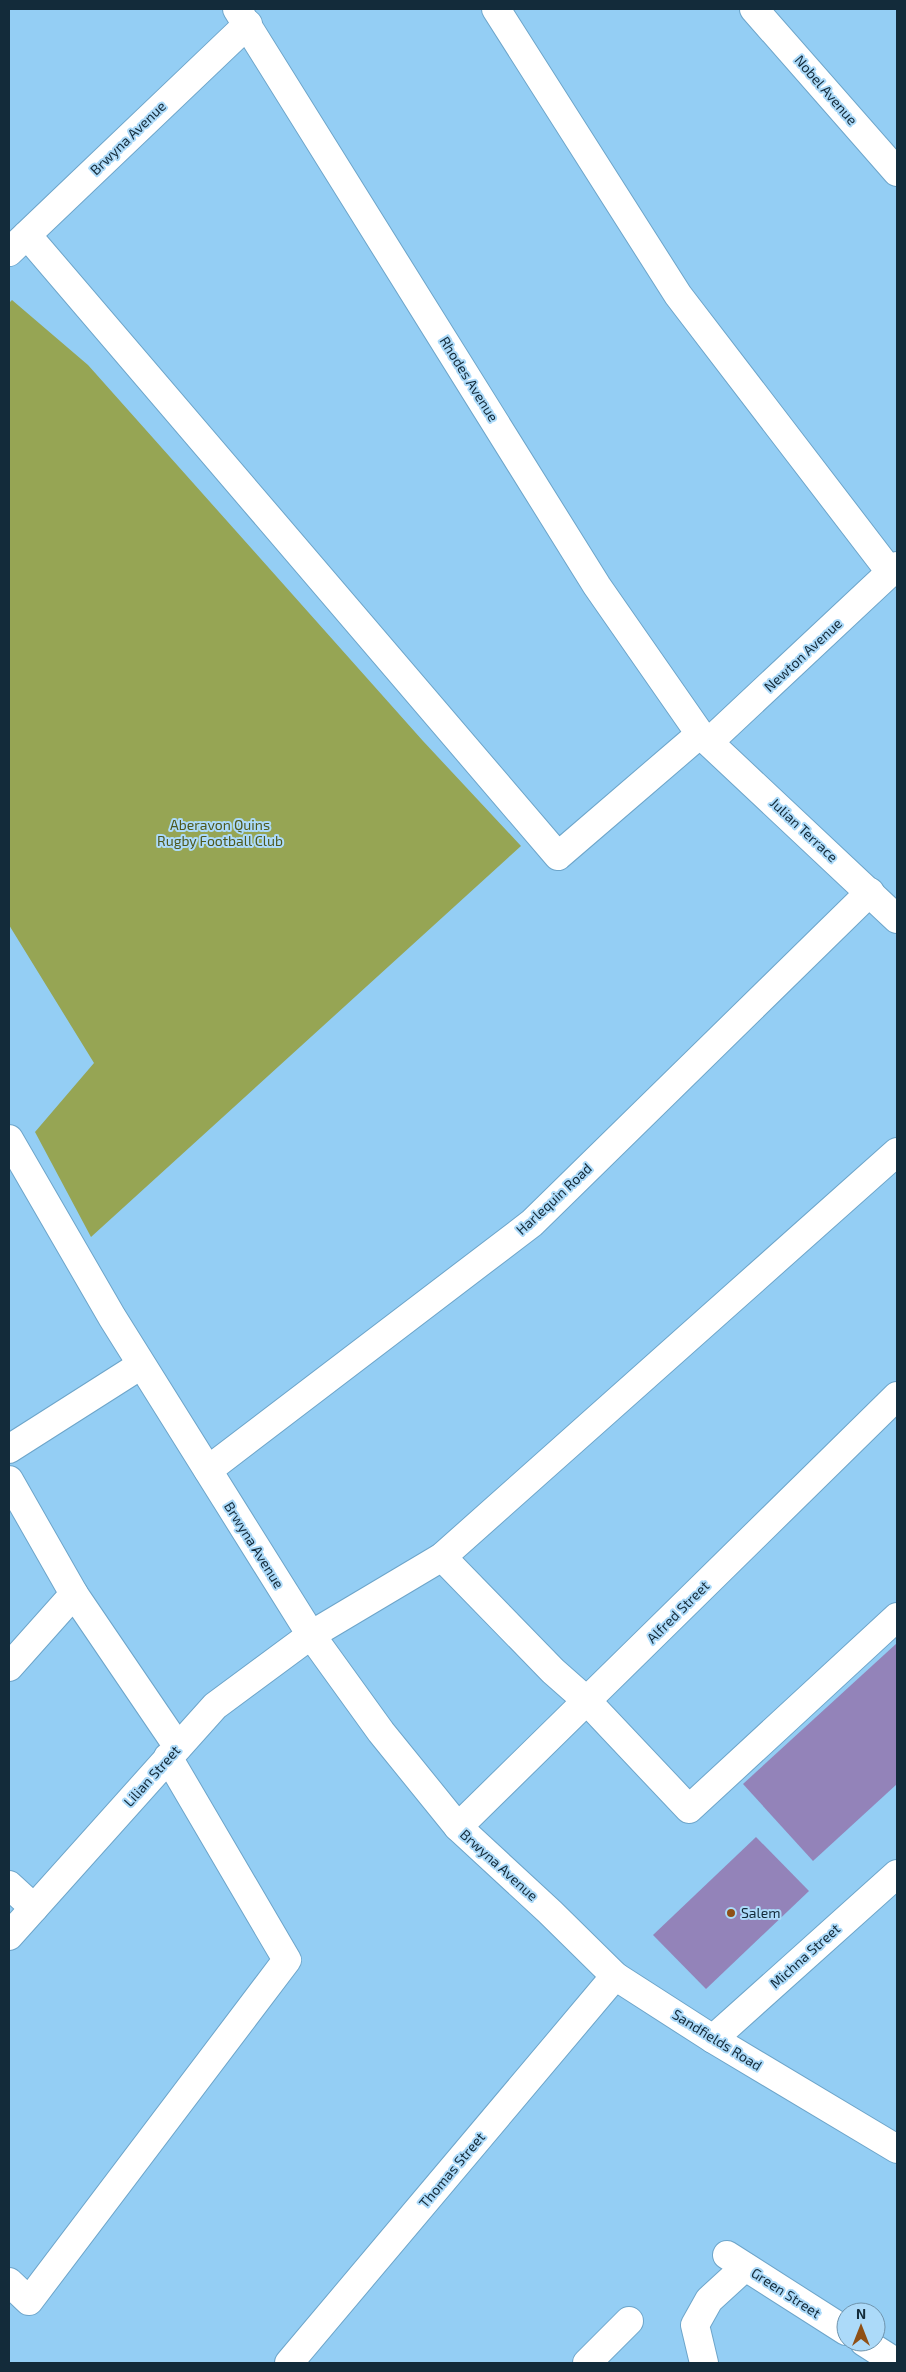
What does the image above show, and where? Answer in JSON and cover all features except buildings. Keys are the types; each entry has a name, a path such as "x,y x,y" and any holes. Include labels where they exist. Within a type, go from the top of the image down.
{"street":[{"path":"496,9 678,295 894,570"},
{"name":"Nobel Avenue","path":"754,9 897,172"},
{"name":"Brwyna Avenue","path":"18,244 243,16"},
{"name":"Rhodes Avenue","path":"243,16 597,586 705,738"},
{"name":"Newton Avenue","path":"18,244 558,856 705,738 894,570"},
{"name":"Julian Terrace","path":"705,738 897,918"},
{"name":"Harlequin Road","path":"208,1470 532,1223 870,892"},
{"name":"Brwyna Avenue","path":"9,1139 141,1365 311,1635 381,1732 458,1827 550,1912"},
{"name":"Lilian Street","path":"9,1936 215,1706 311,1635 442,1557 897,1152"},
{"path":"9,1449 141,1365"},
{"name":"Alfred Street","path":"458,1827 897,1396"},
{"path":"9,1480 74,1594 173,1752 287,1960 30,2301 9,2282"},
{"path":"442,1557 553,1670 587,1701 689,1809 897,1618"},
{"path":"9,1667 74,1594"},
{"name":"Michna Street","path":"713,2038 897,1874"},
{"path":"9,1885 34,1908"},
{"name":"Sandfields Road","path":"550,1912 615,1976 713,2038 897,2149"},
{"name":"Thomas Street","path":"290,2363 615,1976"},
{"name":"Green Street","path":"704,2363 695,2325 709,2300 736,2261 836,2325"},
{"path":"587,2363 629,2321"},
{"path":"880,2352 897,2363"}],"green space":[{"name":"Aberavon Quins Rugby Football Club","path":"12,300 88,365 423,741 521,846 91,1237 35,1132 94,1063 9,925 9,303"}],"place":[{"name":"Salem","path":"731,1913"}]}
